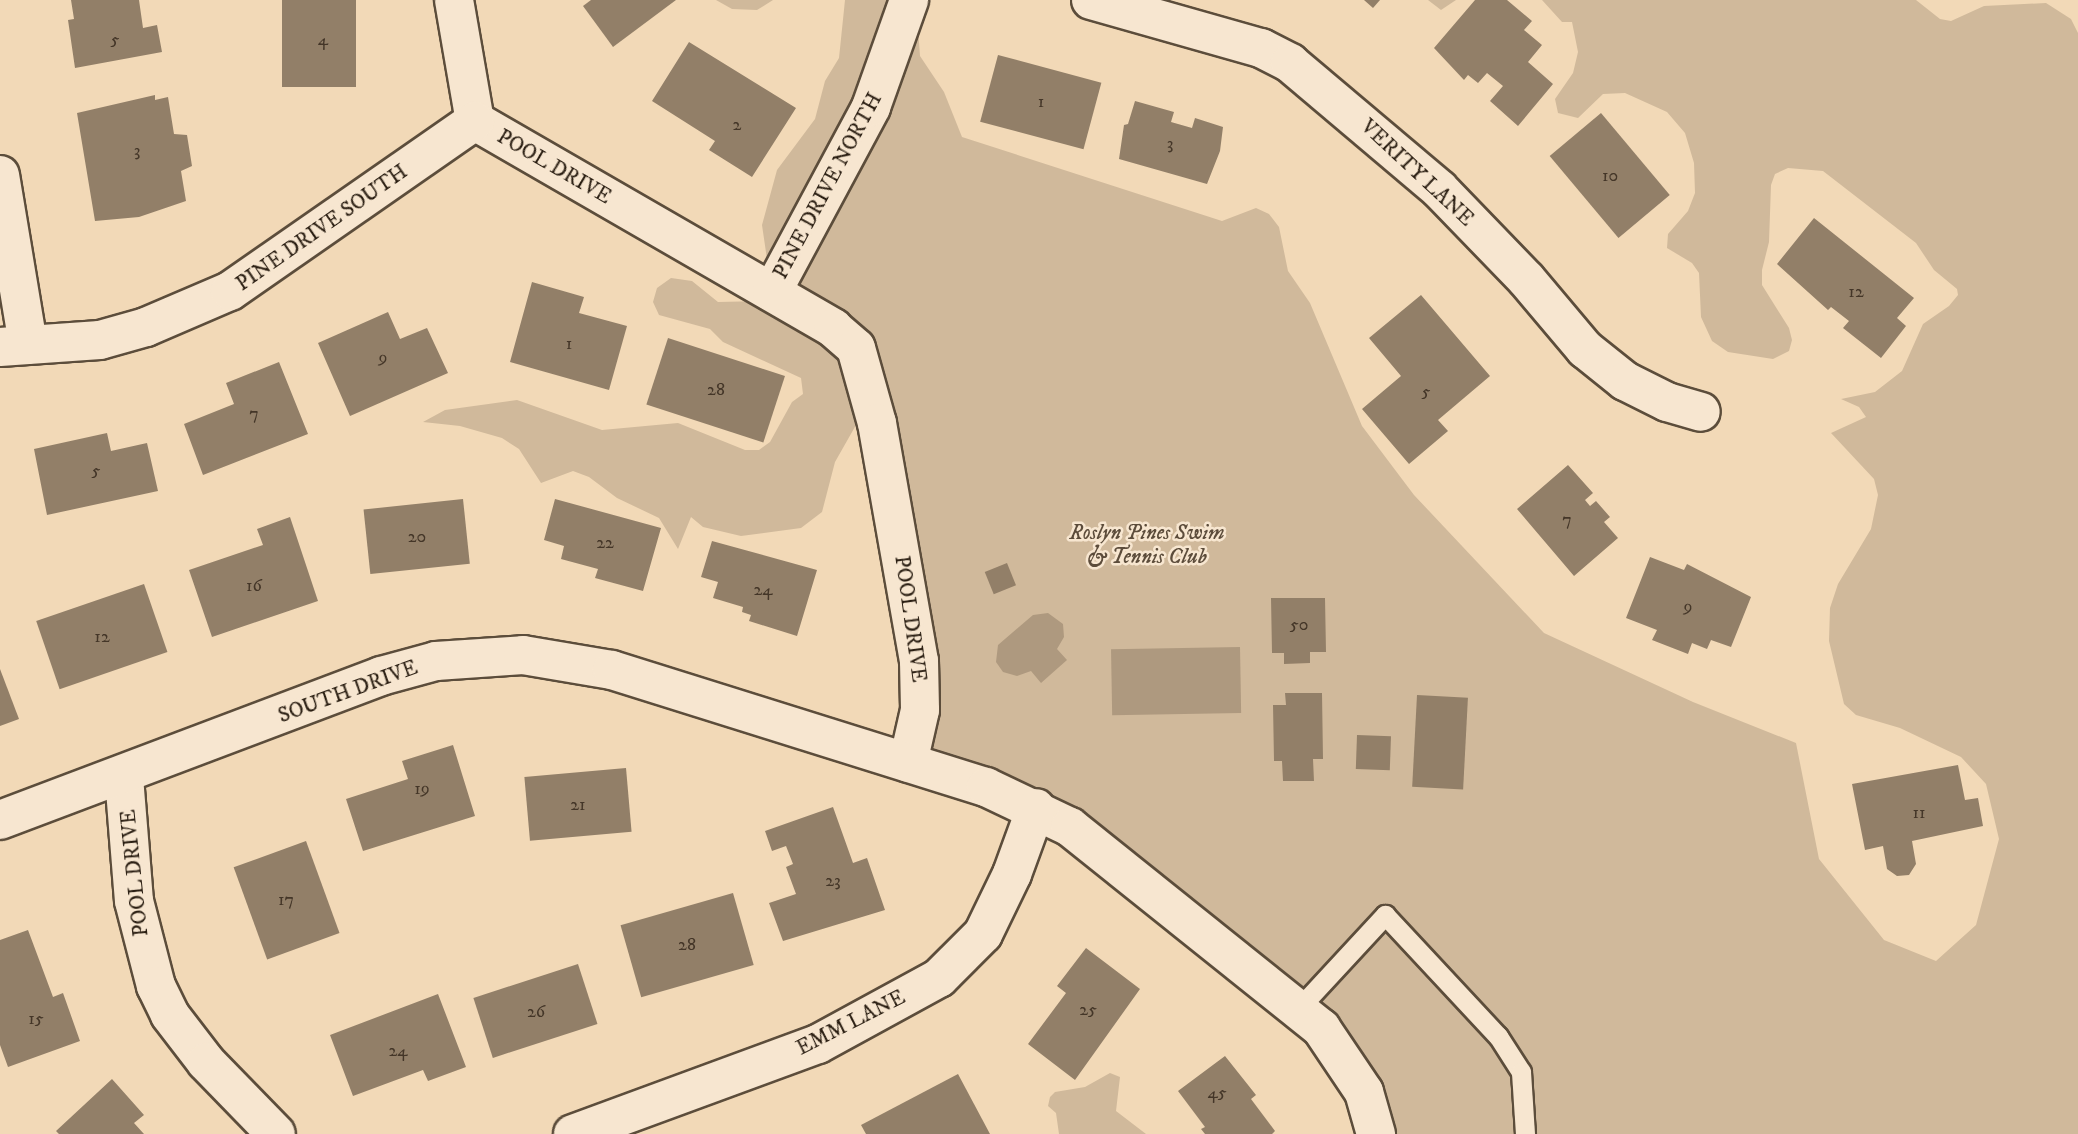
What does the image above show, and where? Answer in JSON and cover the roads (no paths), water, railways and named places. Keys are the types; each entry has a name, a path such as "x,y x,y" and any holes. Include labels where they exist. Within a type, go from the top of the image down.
{"street":[{"path":"454,0 475,121"},
{"name":"PINE DRIVE NORTH","path":"772,292 872,107 909,0"},
{"name":"VERITY LANE","path":"1091,0 1261,48 1290,63 1439,190 1526,279 1585,349 1625,382 1667,402 1701,412"},
{"name":"POOL DRIVE","path":"475,121 847,337 861,359 877,424 919,661 920,710 908,763"},
{"name":"PINE DRIVE SOUTH","path":"14,346 100,340 146,327 230,291 475,121"},
{"path":"0,175 14,346"},
{"name":"SOUTH DRIVE","path":"0,820 124,776 381,676 436,661 523,655 612,670 908,763"},
{"path":"908,763 986,787 1035,808 1103,849 1299,1008 1346,1061 1364,1092 1376,1134"},
{"name":"POOL DRIVE","path":"124,776 134,901 156,986 170,1015 206,1062 276,1134"},
{"name":"EMM LANE","path":"573,1134 818,1044 939,978 983,934 1012,874 1035,808"}],"lane":[{"path":"1299,1008 1385,915 1498,1035 1521,1072 1525,1134"}],"park label":[{"name":"Roslyn Pines Swim & Tennis Club","path":"1147,545"}]}
